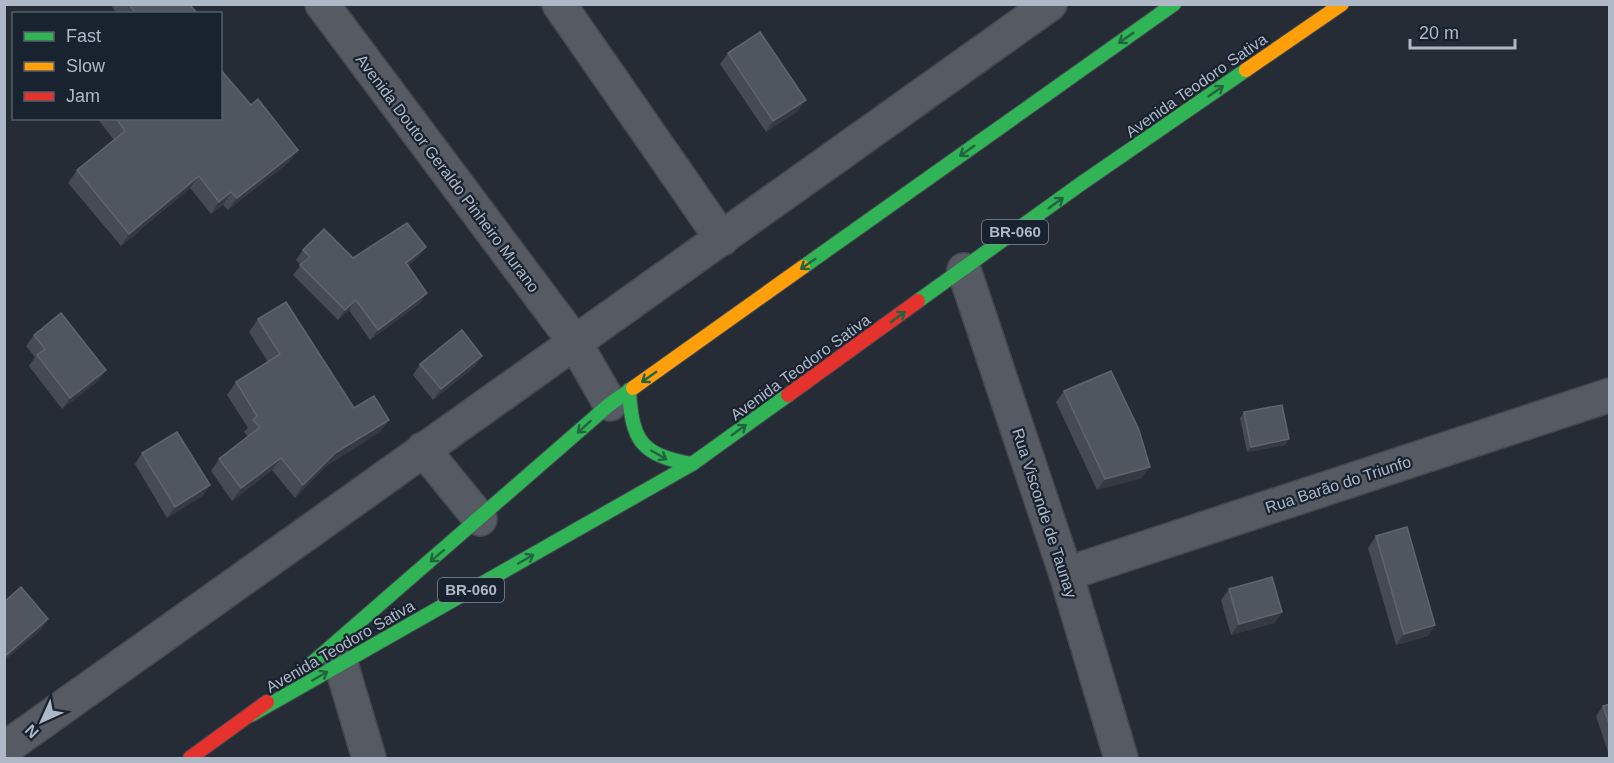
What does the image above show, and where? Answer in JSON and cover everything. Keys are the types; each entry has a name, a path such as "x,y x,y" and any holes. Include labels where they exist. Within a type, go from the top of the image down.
{"main road":[{"name":"Avenida Teodoro Sativa","path":"190,759 251,715 619,397 1173,4"},
{"name":"Avenida Teodoro Sativa","path":"251,715 692,464 1082,183 1342,4"},
{"path":"619,397 632,427 649,449 665,459 692,464"}],"street":[{"name":"Avenida Doutor Geraldo Pinheiro Murano","path":"322,4 574,341 619,397"},
{"path":"559,4 722,239"},
{"path":"4,749 1050,4"},
{"name":"Rua Visconde de Taunay","path":"964,270 1066,574 1121,759"},
{"name":"Rua Barão do Triunfo","path":"1066,574 1610,395"},
{"path":"423,449 480,519"},
{"path":"341,664 369,759"}],"building":[{"path":"129,4 189,4 196,12 135,12"},
{"path":"760,32 806,100 773,121 728,53"},
{"path":"222,71 251,105 258,99 298,150 237,198 231,192 219,202 199,176 129,234 77,170 125,131 117,120 222,120"},
{"path":"407,223 426,247 406,263 427,293 378,330 356,300 345,310 300,265 310,257 303,250 324,229 353,258"},
{"path":"286,302 354,408 374,396 389,420 335,453 303,485 281,458 241,488 219,459 260,427 253,420 257,416 236,382 280,354 258,319"},
{"path":"61,313 106,370 70,398 37,355 45,349 34,335"},
{"path":"462,330 482,356 441,389 420,364"},
{"path":"1111,371 1139,430 1150,467 1105,479 1064,391"},
{"path":"1282,405 1289,439 1251,447 1244,412"},
{"path":"177,432 210,485 175,507 142,453"},
{"path":"1407,527 1435,625 1404,634 1376,536"},
{"path":"1272,577 1282,612 1239,624 1229,589"},
{"path":"21,587 48,619 4,657 4,602"},
{"path":"1610,704 1610,726 1603,706"}],"traffic: fast":[{"path":"803,267 1174,4"},
{"path":"918,301 1082,183 1246,70"},
{"path":"311,664 610,404 633,388"},
{"path":"629,390 633,421 642,442 661,456 692,464"},
{"path":"251,715 692,464 788,395"}],"traffic: slow":[{"path":"1246,70 1342,4"},
{"path":"633,388 803,267"}],"traffic: jam":[{"path":"788,395 918,301"},
{"path":"190,758 267,702"}]}
